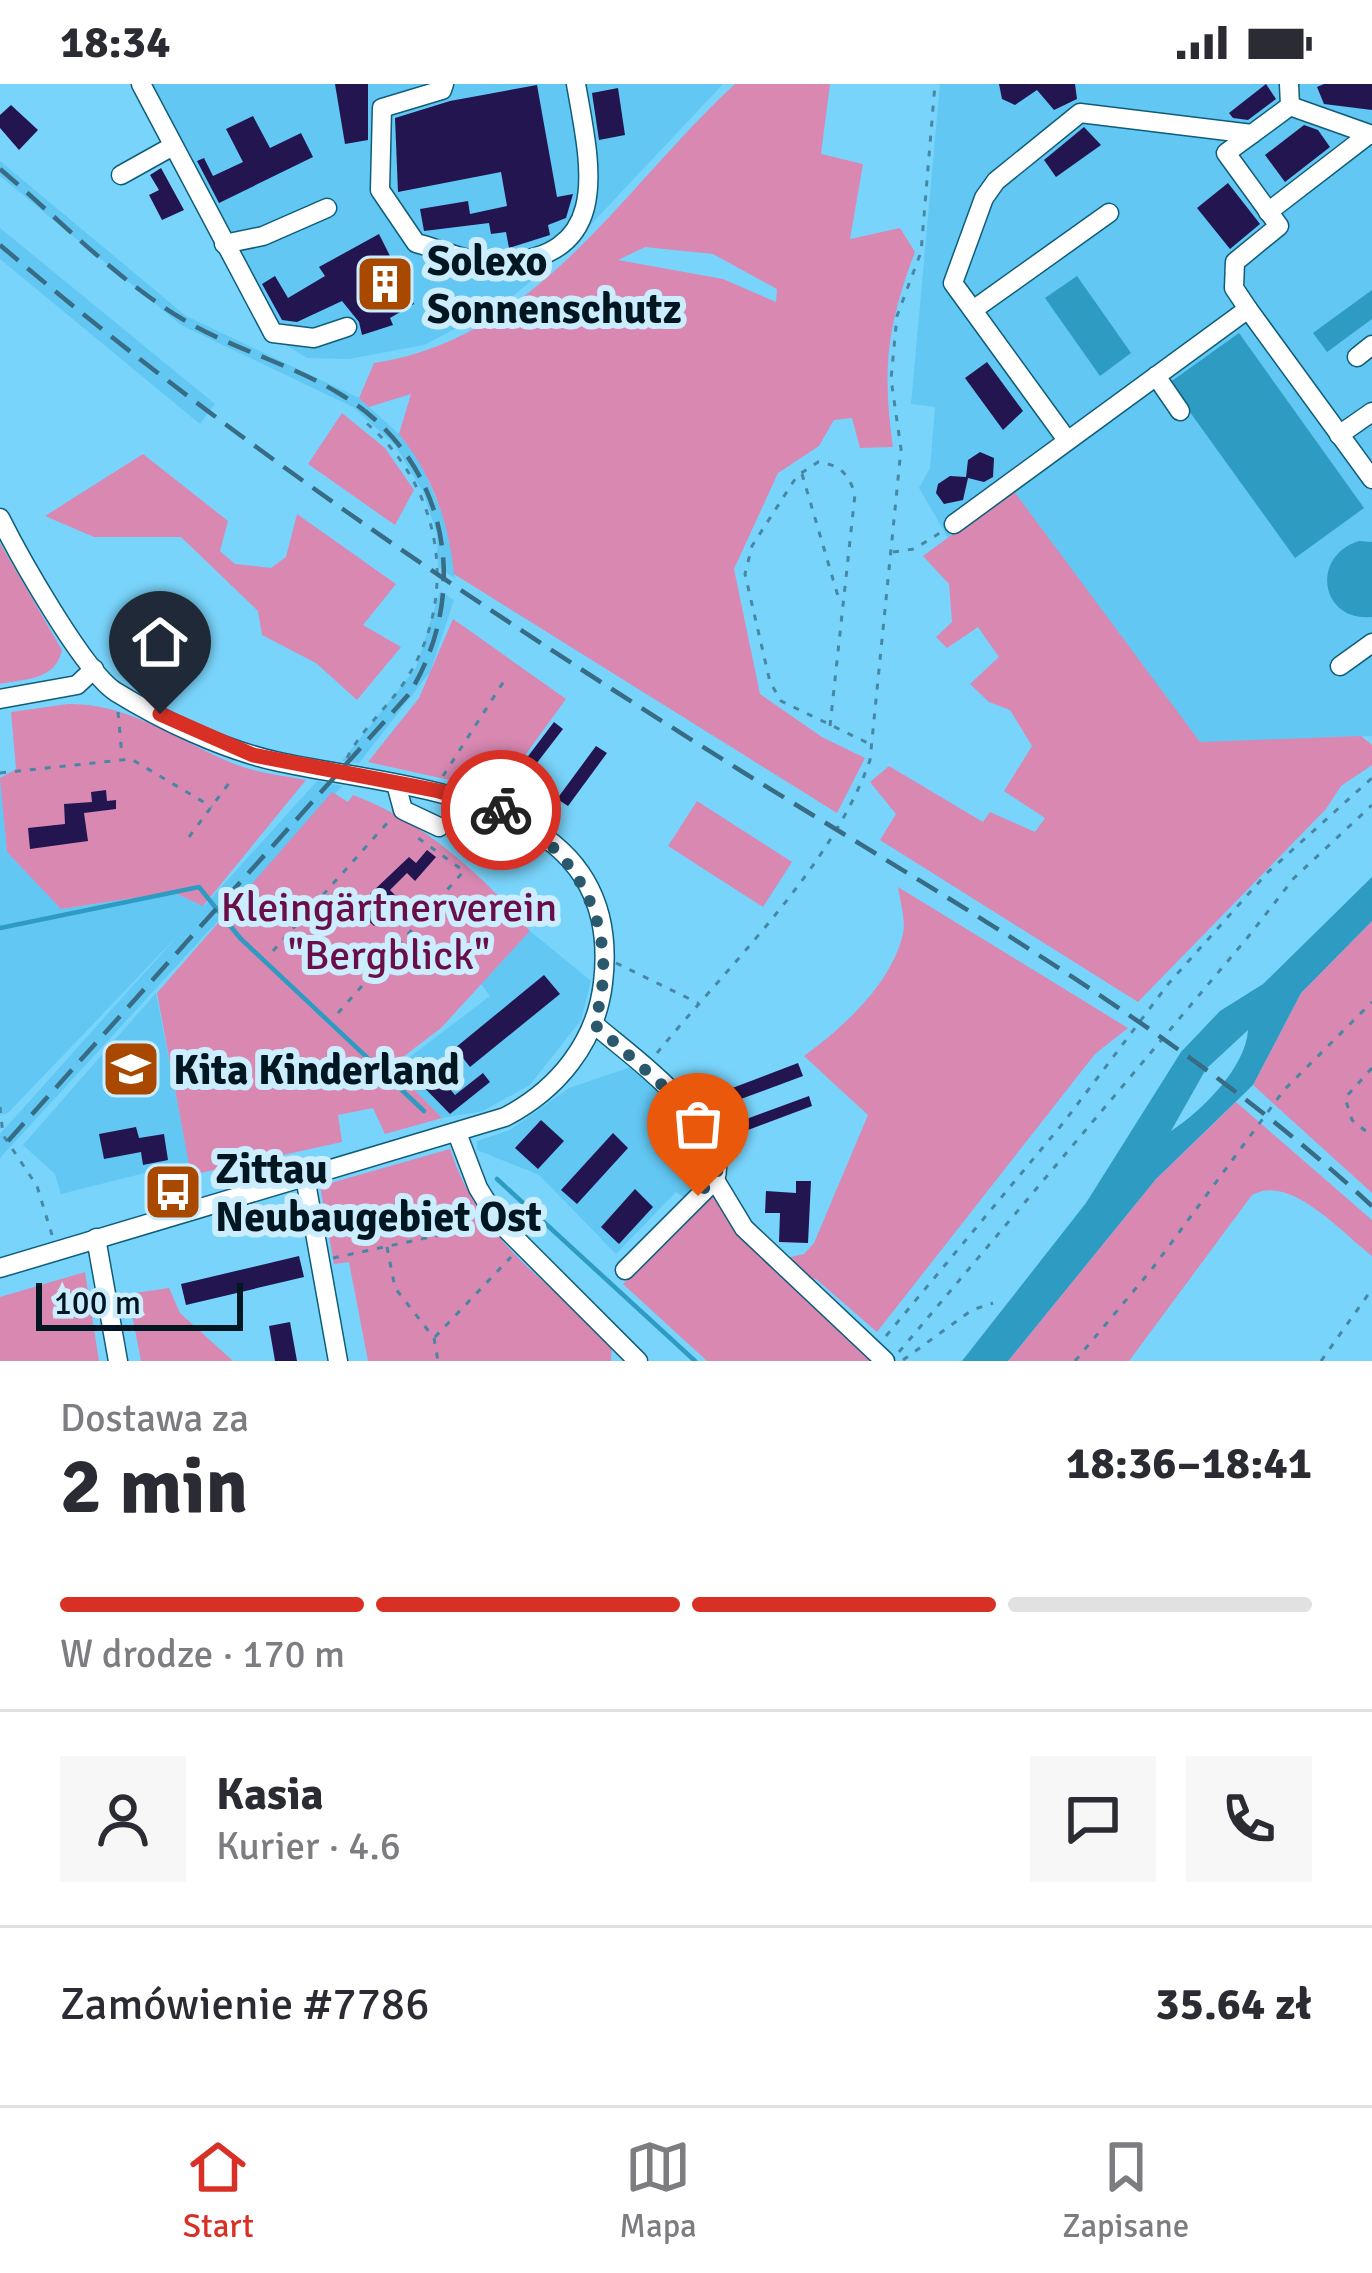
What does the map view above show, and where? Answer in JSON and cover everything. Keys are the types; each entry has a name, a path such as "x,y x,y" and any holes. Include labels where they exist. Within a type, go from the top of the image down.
{"street":[{"path":"141,84 273,333 314,338 347,327"},
{"path":"444,84 442,90 382,108 380,190 416,243 495,264 559,247 589,204 588,154 576,84"},
{"path":"1289,84 1289,106"},
{"path":"1289,106 1226,153 1279,226 1235,262 1234,288 1372,479"},
{"path":"1289,106 1370,135"},
{"path":"1067,440 953,283 984,198 996,182 1080,113 1252,134"},
{"path":"1268,212 1370,135"},
{"path":"121,175 173,146"},
{"path":"224,244 262,236 327,208"},
{"path":"973,310 1109,213"},
{"path":"949,527 1248,310"},
{"path":"1156,376 1180,411"},
{"path":"1339,435 1372,412"},
{"path":"0,518 94,670 118,693 227,746 276,761 487,803 532,826 572,864 590,898 604,955 594,1024 547,1091 505,1117 0,1268"},
{"path":"1340,666 1372,643"},
{"path":"0,699 77,685 94,670"},
{"path":"396,784 400,805 440,827"},
{"path":"594,1024 707,1131 719,1169 715,1180 625,1270"},
{"path":"457,1133 478,1188 499,1222 635,1355"},
{"path":"305,1178 338,1361"},
{"path":"715,1180 744,1228 883,1358"},
{"path":"96,1238 118,1361"}],"path":[{"path":"644,1068 839,824 874,746 901,449 892,358 897,316 921,252 935,84"},
{"path":"342,764 408,676 437,597 435,534 426,504 391,446 364,421"},
{"path":"830,726 855,494 849,475 835,464 818,462 802,472 752,546 745,574 770,682 781,701 830,726 874,746"},
{"path":"802,472 841,607"},
{"path":"892,552 914,549 949,527"},
{"path":"443,781 504,682"},
{"path":"117,705 122,758"},
{"path":"0,773 122,758 212,807"},
{"path":"883,1358 1168,983 1268,872 1372,778"},
{"path":"189,837 232,779"},
{"path":"273,951 400,805"},
{"path":"883,1358 1248,937 1268,906 1372,805"},
{"path":"338,1013 464,871 406,830"},
{"path":"614,962 698,1003"},
{"path":"1075,1361 1152,1270 1284,1090 1372,1002"},
{"path":"1372,1068 1346,1098 1352,1120 1372,1136"},
{"path":"0,1107 3,1135 37,1186 56,1250"},
{"path":"320,1261 499,1222"},
{"path":"387,1246 394,1288 434,1338 438,1361"},
{"path":"434,1338 520,1246"},
{"path":"1321,1361 1372,1289"},
{"path":"902,1361 972,1310 993,1303"}],"shaded area":[{"path":"148,84 723,84 567,250 505,303 424,345 349,359 307,358 286,345"},
{"path":"940,84 1372,84 1372,736 1200,743 1013,491 948,538 919,488 930,468 935,407 911,404"},
{"path":"0,161 186,316 359,398 399,434 418,457 450,532 455,578 438,567 437,534 423,492 395,445 353,407 181,325 0,176"},
{"path":"0,228 215,404 200,424 0,259"},
{"path":"1077,276 1131,353 1100,376 1045,298"},
{"path":"1372,290 1372,319 1327,352 1313,333"},
{"path":"1239,333 1364,508 1295,558 1169,383"},
{"path":"1359,541 1372,542 1372,617 1341,609 1328,586 1333,560"},
{"path":"440,591 454,600 430,672 359,763 342,761 416,668"},
{"path":"0,771 7,852 62,909 173,892 204,906 317,781 342,786 0,1158 0,1134 182,931 8,1113 0,1115"},
{"path":"1372,877 1372,921 1301,993 1253,1085 1156,1179 1008,1361 962,1361 1086,1203 1181,1052 1220,1011 1263,984","holes":["1248,1030 1220,1087 1171,1131 1206,1069"]},
{"path":"530,931 591,981 581,1020 530,1085 483,1111 442,1118 394,1069 490,996 481,984"},
{"name":"Kita Kinderland","path":"156,993 189,1162 61,1194 55,1174 23,1145"},
{"path":"631,1067 693,1122 710,1172 685,1198 676,1192 616,1254 539,1175 477,1150 477,1141 510,1130 569,1088"}],"green space":[{"path":"735,84 830,84 821,154 863,164 850,239 900,228 915,252 889,348 893,447 860,448 852,418 834,420 819,446 778,473 734,569 760,694 822,737 865,758 837,813 454,574 437,500 399,434 411,394 369,407 359,398 374,363 432,348 484,323 530,291 574,253","holes":["645,247 713,254 777,289 776,302 723,279 618,260"]},
{"path":"342,413 385,448 414,490 395,525 308,464"},
{"path":"143,454 228,521 220,551 235,564 271,568 286,557 297,514 396,584 363,625 401,647 357,700 316,663 262,635 258,611 181,537 94,537 45,516"},
{"path":"1013,490 1200,742 1361,736 1372,745 1372,765 1341,786 1326,809 1138,1002 880,840 896,814 870,782 889,766 983,822 990,812 1035,832 1045,818 1004,791 1032,746 1010,710 989,702 970,684 999,657 978,627 947,648 936,637 952,622 949,584 923,556"},
{"path":"0,543 62,650 46,673 0,684"},
{"path":"453,619 566,699 499,791 368,762 419,698"},
{"path":"68,704 130,715 235,764 306,780 203,906 173,892 61,909 7,852 0,778 16,769 11,712"},
{"name":"Kleingärtnerverein \"Bergblick\"","path":"332,792 348,802 353,795 379,806 427,835 472,870 530,931 441,1028 391,1066 442,1118 385,1134 373,1108 338,1115 342,1142 191,1175 157,993"},
{"path":"697,801 792,862 763,907 668,846"},
{"path":"898,887 1128,1028 1095,1054 877,1332 816,1279 804,1280 782,1259 804,1254 814,1243 868,1115 804,1056 850,1018 888,970 904,929"},
{"path":"1372,921 1372,1193 1253,1085 1301,993"},
{"path":"1236,1102 1372,1220 1372,1256 1315,1209 1283,1192 1267,1190 1252,1195 1129,1361 1008,1361 1156,1179"},
{"path":"450,1149 478,1209 496,1233 612,1341 611,1361 368,1361 349,1262 334,1264 320,1186"},
{"path":"713,1188 737,1230 877,1361 707,1361 623,1284"},
{"path":"85,1272 99,1361 0,1361 0,1297"},
{"path":"169,1288 180,1313 233,1361 141,1361 128,1294"}],"building":[{"path":"335,84 368,84 368,140 345,144"},
{"path":"999,84 1075,84 1077,99 1054,110 1037,90 1015,105 1002,99"},
{"path":"1266,84 1276,99 1248,120 1233,118 1229,113"},
{"path":"1372,84 1372,110 1324,104 1317,87"},
{"path":"537,85 557,197 573,194 566,218 548,225 550,235 509,248 506,232 491,234 489,223 424,231 420,209 468,201 470,214 507,206 501,172 398,192 395,118 450,101"},
{"path":"618,88 625,135 599,140 592,93"},
{"path":"11,105 38,130 19,150 0,128 0,115"},
{"path":"253,116 270,148 301,133 313,157 219,203 197,161 204,158 213,176 243,162 226,129"},
{"path":"1304,125 1318,130 1330,147 1285,182 1265,155"},
{"path":"1084,127 1101,145 1056,177 1044,160"},
{"path":"161,168 184,210 162,220 149,195 159,190 150,175"},
{"path":"1228,183 1260,224 1230,249 1197,208"},
{"path":"379,234 414,304 390,318 393,325 362,335 359,322 342,301 297,322 282,320 262,284 275,276 288,298 325,276 319,267"},
{"path":"987,362 1023,411 1003,430 965,378"},
{"path":"980,452 994,458 993,477 984,482 968,478 963,500 944,504 936,493 938,484 950,476 966,477 968,460"},
{"path":"554,722 563,729 513,794 504,788"},
{"path":"596,746 607,753 568,806 557,799"},
{"path":"106,790 107,801 116,800 116,809 84,813 88,841 30,849 28,828 65,824 64,804 92,802 91,792"},
{"path":"427,850 436,857 415,881 407,873 390,890 396,896 374,926 359,912 371,893 409,857 416,863"},
{"path":"544,975 560,994 470,1067 455,1048"},
{"path":"423,1057 455,1095 483,1073 490,1082 450,1114 407,1070"},
{"path":"798,1063 803,1076 719,1107 714,1095"},
{"path":"809,1096 812,1106 729,1137 725,1127"},
{"path":"541,1120 564,1141 538,1169 515,1148"},
{"path":"136,1127 139,1138 164,1134 168,1160 143,1165 141,1152 104,1159 99,1134"},
{"path":"613,1133 628,1148 577,1204 561,1190"},
{"path":"796,1181 811,1181 808,1243 779,1242 780,1213 765,1213 766,1191 796,1193"},
{"path":"635,1189 653,1207 619,1244 601,1227"},
{"path":"299,1256 304,1277 186,1305 181,1284"},
{"path":"290,1322 297,1361 275,1361 269,1326"}],"waterway":[{"path":"0,928 199,887 240,938 424,1111"},
{"path":"497,1179 695,1361"}],"railway":[{"path":"0,169 159,304 203,330 321,383 377,421 405,453 426,490 439,529 444,571 429,654 409,694 0,1150"},
{"path":"0,245 178,389 363,523 649,713 1070,975 1226,1084 1372,1206"}],"way so far":[{"path":"501,810 546,838 572,864 582,882 604,955 594,1024 699,1118 707,1131 719,1169 698,1196"}],"place":[{"name":"Solexo Sonnenschutz","path":"385,284"},
{"name":"Kita Kinderland","path":"131,1069"},
{"name":"Zittau Neubaugebiet Ost","path":"173,1192"}],"route":[{"path":"160,714 253,755 439,791 501,810"}]}
